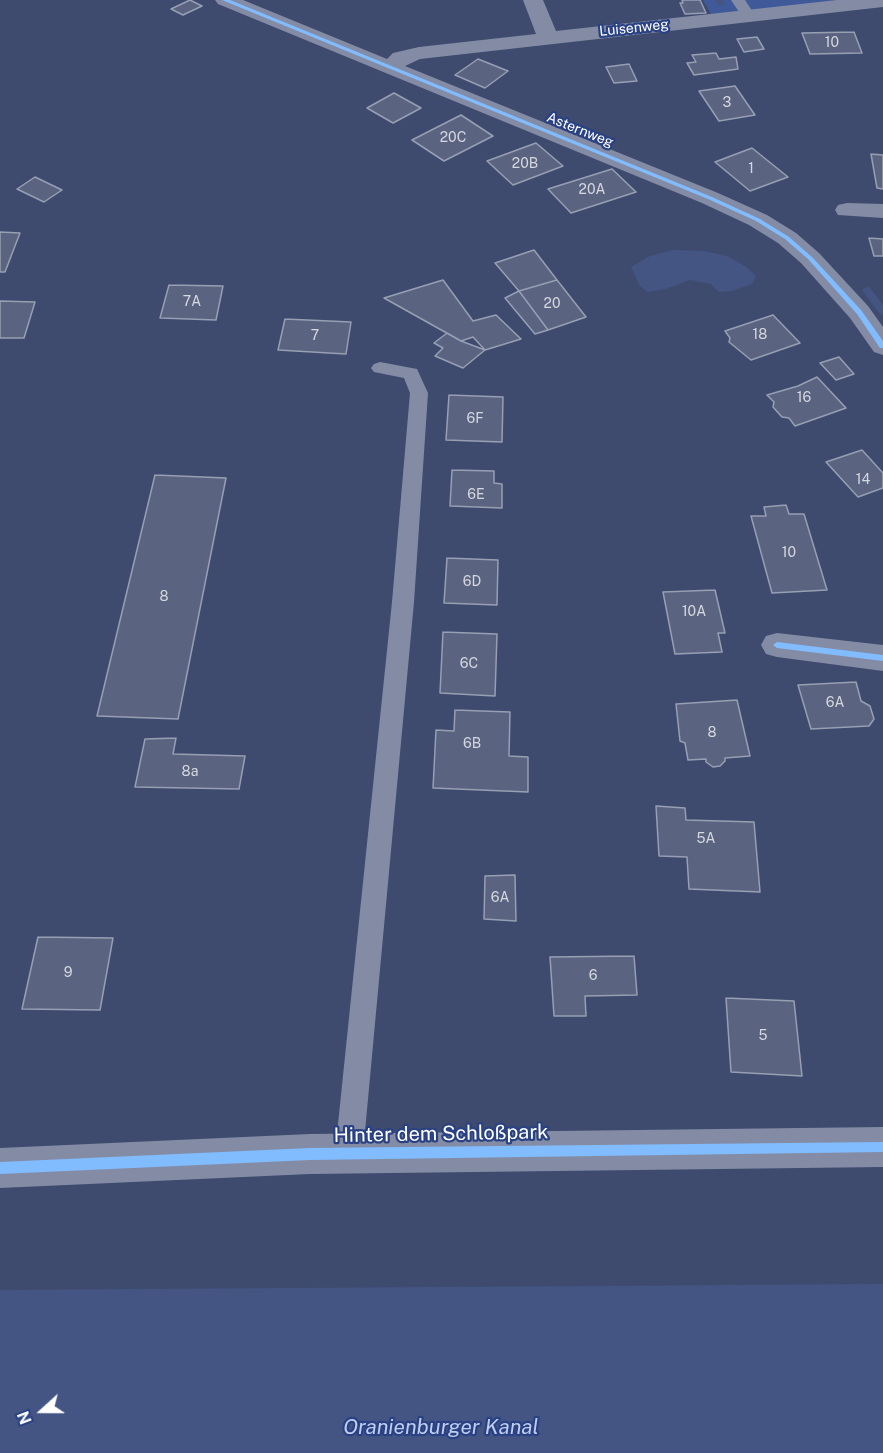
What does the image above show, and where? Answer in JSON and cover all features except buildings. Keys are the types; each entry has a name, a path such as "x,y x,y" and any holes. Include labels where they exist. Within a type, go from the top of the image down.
{"street":[{"name":"Asternweg","path":"225,0 710,198 758,220 787,238 810,258 859,312 883,346"},
{"path":"533,0 548,37"},
{"name":"Luisenweg","path":"390,67 401,58 419,53 548,37 743,8 883,1"},
{"path":"847,210 883,211"},
{"path":"777,645 883,658"},
{"name":"Hinter dem Schloßpark","path":"0,1168 349,1153 883,1147"}],"lane":[{"path":"349,1153 403,602 419,393 411,373 380,368"}],"shaded area":[{"path":"703,0 883,0 883,4 716,23"}],"water":[{"path":"674,250 704,251 727,256 745,266 756,276 752,284 732,291 719,292 711,284 690,280 648,292 640,286 631,267 650,256"},
{"name":"Oranienburger Kanal","path":"883,1284 883,1453 0,1453 0,1290"}],"waterway":[{"path":"719,0 722,4"},
{"path":"867,290 883,312"}],"cycle path":[{"path":"225,0 710,198 758,220 787,238 810,258 859,312 883,346"},
{"path":"777,645 883,658"},
{"path":"0,1168 310,1154 883,1147"}]}
